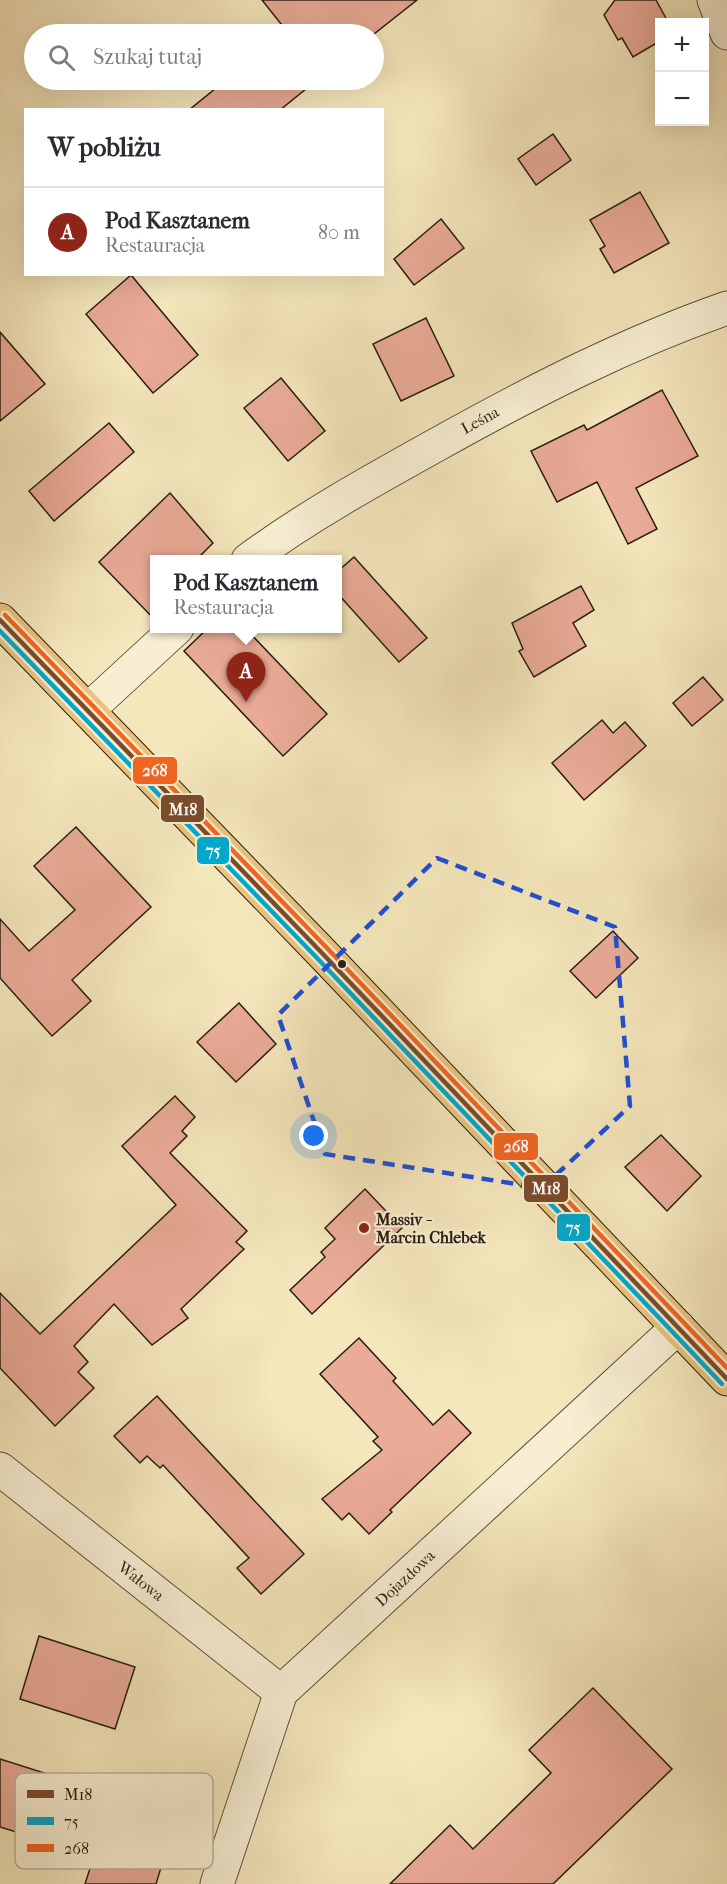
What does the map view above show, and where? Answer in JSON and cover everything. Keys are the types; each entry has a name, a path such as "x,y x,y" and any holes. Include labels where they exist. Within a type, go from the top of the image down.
{"main road":[{"path":"0,620 727,1379"}],"street":[{"path":"714,0 727,33"},
{"name":"Leśna","path":"255,555 333,502 513,402 670,328 727,308"},
{"path":"88,710 172,633"},
{"name":"Dojazdowa","path":"217,1884 281,1692 678,1327"},
{"name":"Wałowa","path":"0,1469 281,1692"}],"highlighted area":[{"path":"437,858 615,927 630,1106 542,1188 325,1154 278,1015"}],"building":[{"path":"262,0 417,0 384,26 384,24 281,24"},
{"path":"615,0 656,0 666,18 655,18 655,44 633,57 622,38 618,40 604,15"},
{"path":"214,90 305,90 282,108 191,108"},
{"path":"553,134 571,160 536,185 518,159"},
{"path":"640,192 669,243 614,273 600,249 605,246 590,220"},
{"path":"441,219 464,248 414,285 394,259"},
{"path":"132,276 198,355 153,393 86,314"},
{"path":"426,318 454,376 401,401 373,344"},
{"path":"0,332 45,384 0,421"},
{"path":"281,378 325,431 288,461 244,408"},
{"path":"662,390 698,456 636,488 657,529 628,544 597,482 557,502 531,451 584,425 587,430"},
{"path":"109,423 134,452 54,521 29,491"},
{"path":"170,493 213,543 201,555 150,555 150,615 99,562"},
{"path":"354,557 427,638 399,662 342,598 342,568"},
{"path":"581,586 594,610 573,623 586,646 534,677 519,651 523,649 512,623"},
{"path":"203,633 250,633 327,714 283,756 184,651"},
{"path":"703,677 723,700 692,726 673,703"},
{"path":"602,720 613,733 625,722 646,746 584,800 552,763"},
{"path":"76,827 151,907 72,980 91,1001 52,1036 0,978 0,919 29,951 75,910 34,866"},
{"path":"613,931 638,958 596,998 570,971"},
{"path":"239,1003 276,1044 236,1082 197,1042"},
{"path":"175,1096 195,1117 182,1131 187,1136 170,1153 247,1231 236,1242 244,1249 181,1309 188,1318 152,1345 114,1304 74,1346 88,1362 78,1372 94,1388 55,1426 0,1368 0,1293 40,1334 176,1205 122,1146"},
{"path":"661,1135 701,1176 667,1211 625,1167"},
{"path":"365,1189 402,1228 312,1314 290,1290 325,1257 321,1252 335,1239 325,1228"},
{"path":"359,1338 396,1378 393,1381 433,1425 449,1410 471,1433 390,1510 392,1512 369,1534 349,1513 342,1520 322,1499 382,1450 373,1441 378,1437 320,1374"},
{"path":"157,1396 304,1554 261,1594 237,1568 249,1558 163,1465 160,1468 147,1456 140,1463 114,1436"},
{"path":"39,1636 135,1667 115,1729 20,1699"},
{"path":"593,1688 672,1769 553,1884 390,1884 450,1825 473,1849 551,1773 529,1750"},
{"path":"0,1759 44,1773 15,1773 15,1832 0,1827"},
{"path":"90,1869 161,1869 156,1884 85,1884"}],"transit line":[{"name":"268","path":"5,615 327,948 727,1368"},
{"name":"M18","path":"0,620 322,953 727,1379"},
{"name":"75","path":"0,631 317,958 722,1384"}],"place":[{"name":"Pod Kasztanem","path":"246,702"},
{"name":"Massiv - Marcin Chlebek","path":"364,1228"}]}
